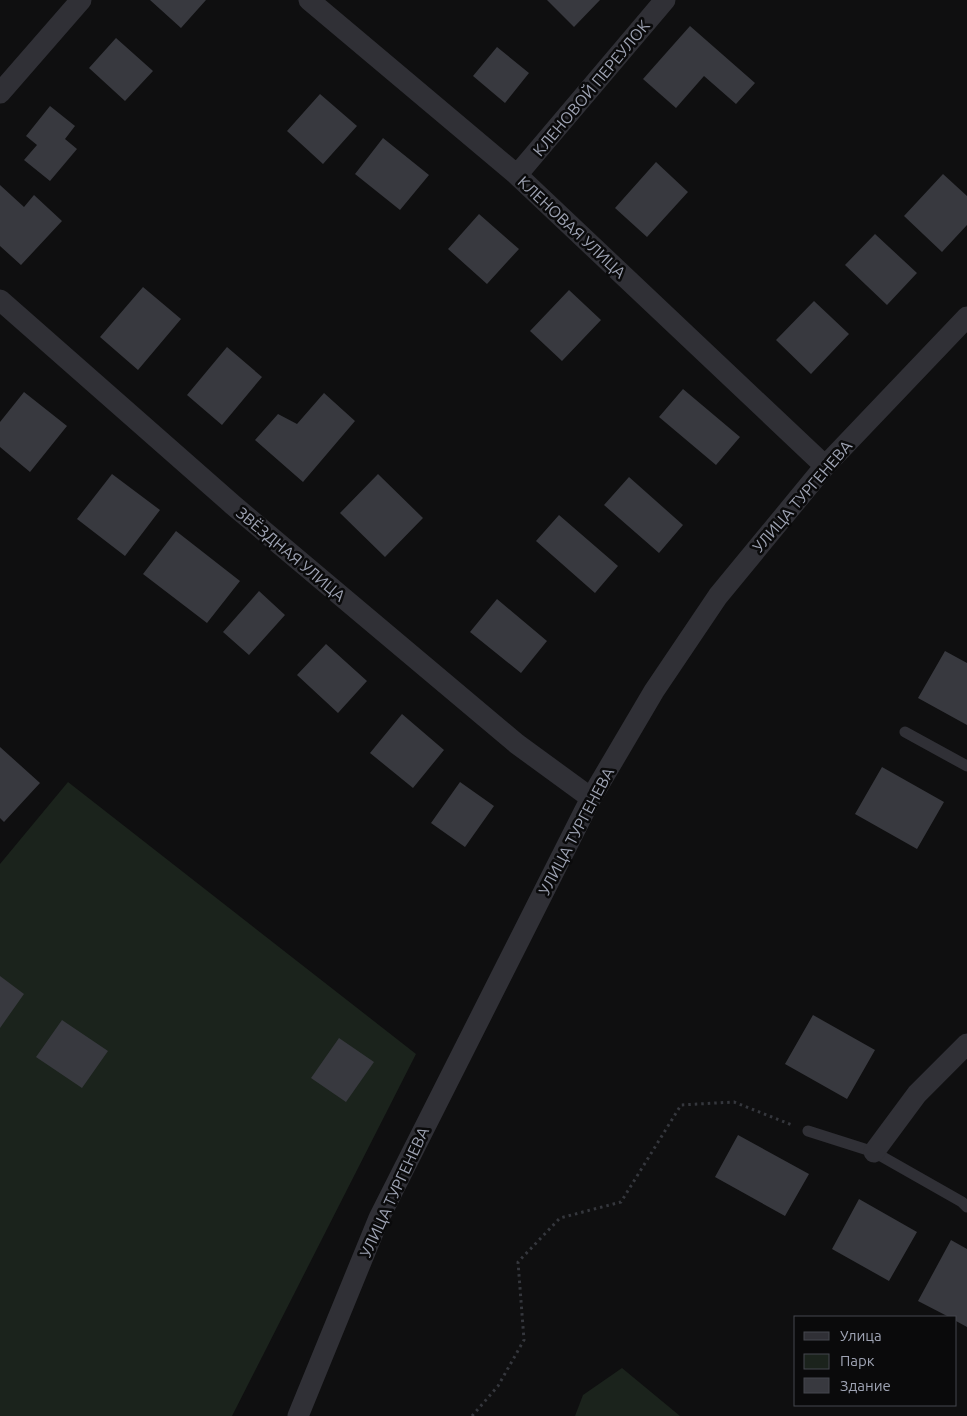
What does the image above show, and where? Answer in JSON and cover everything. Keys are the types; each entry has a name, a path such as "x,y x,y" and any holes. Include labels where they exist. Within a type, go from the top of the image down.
{"street":[{"path":"0,93 81,0"},
{"name":"КЛЕНОВАЯ УЛИЦА","path":"309,0 517,175 825,466"},
{"name":"КЛЕНОВОЙ ПЕРЕУЛОК","path":"517,175 665,0"},
{"name":"ЗВЁЗДНАЯ УЛИЦА","path":"0,300 248,518 517,744 591,798"},
{"name":"УЛИЦА ТУРГЕНЕВА","path":"298,1416 379,1218 591,798 654,691 718,596 825,466 967,317"},
{"path":"874,1152 917,1094 967,1044"}],"lane":[{"path":"905,732 967,766"},
{"path":"808,1131 874,1152 962,1202 967,1207"}],"path":[{"path":"472,1416 498,1386 524,1340 518,1262 560,1218 621,1202 681,1105 734,1102 808,1131"}],"green space":[{"path":"68,782 416,1054 232,1416 0,1416 0,864"},
{"path":"622,1368 680,1416 575,1416 583,1395"}],"building":[{"path":"150,0 206,0 181,28"},
{"path":"547,0 600,0 574,27"},
{"path":"690,26 755,83 736,104 704,76 676,108 643,79"},
{"path":"116,38 153,71 125,101 89,68"},
{"path":"497,47 529,73 505,103 473,76"},
{"path":"320,94 357,126 323,164 287,131"},
{"path":"50,106 75,126 65,139 77,149 50,181 24,160 37,145 26,136"},
{"path":"383,138 429,175 400,210 355,174"},
{"path":"656,162 688,192 647,237 615,208"},
{"path":"943,174 967,196 967,225 942,252 904,216"},
{"path":"0,185 24,207 34,195 62,221 21,265 0,246"},
{"path":"479,214 519,249 487,284 448,249"},
{"path":"875,234 917,273 887,305 845,265"},
{"path":"143,287 181,319 138,370 100,337"},
{"path":"569,290 601,320 562,361 530,331"},
{"path":"814,301 849,334 811,374 776,340"},
{"path":"227,347 262,377 222,425 187,395"},
{"path":"683,389 740,437 716,465 659,417"},
{"path":"24,392 67,426 30,472 0,447 0,422"},
{"path":"324,393 355,421 303,482 255,440 278,414 297,424"},
{"path":"112,474 160,510 125,556 77,519"},
{"path":"378,474 423,518 385,557 340,513"},
{"path":"629,477 683,525 659,553 604,505"},
{"path":"559,515 618,566 595,593 536,541"},
{"path":"176,531 240,581 207,623 143,574"},
{"path":"259,591 285,615 249,655 223,632"},
{"path":"497,599 547,641 521,673 470,632"},
{"path":"326,644 367,681 338,713 297,675"},
{"path":"945,651 967,663 967,725 918,698"},
{"path":"402,714 444,750 413,788 370,753"},
{"path":"0,747 40,783 4,822 0,818"},
{"path":"882,767 944,802 917,849 855,814"},
{"path":"460,782 494,806 465,847 431,823"},
{"path":"0,976 24,994 0,1028"},
{"path":"813,1015 875,1050 847,1099 785,1064"},
{"path":"62,1020 108,1051 82,1088 36,1057"},
{"path":"339,1038 374,1062 346,1102 311,1078"},
{"path":"738,1135 809,1174 785,1216 715,1177"},
{"path":"859,1199 917,1232 889,1281 832,1249"},
{"path":"951,1240 967,1249 967,1327 957,1322 957,1316 947,1316 918,1301"}]}
